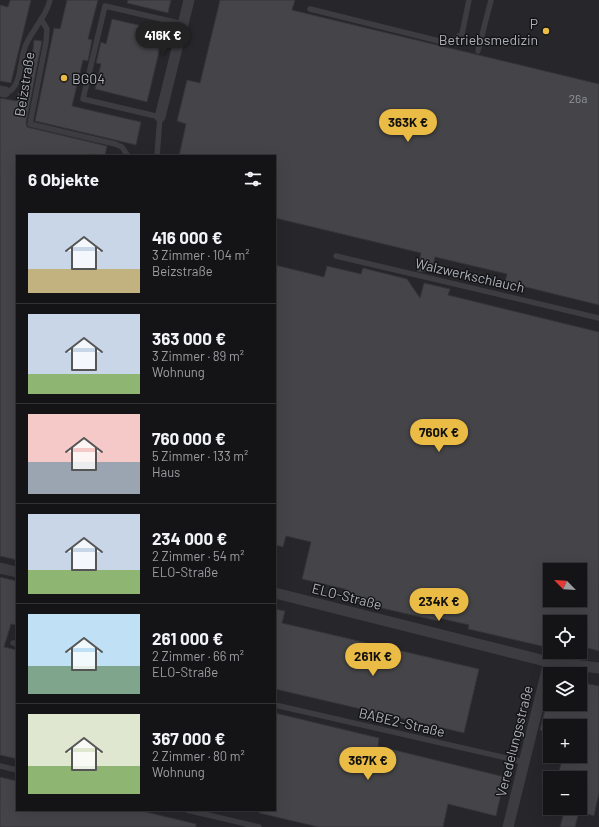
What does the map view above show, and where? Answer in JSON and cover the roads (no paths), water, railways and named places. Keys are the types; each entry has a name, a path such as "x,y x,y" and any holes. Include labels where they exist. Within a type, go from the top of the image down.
{"street":[{"path":"160,117 188,0"},
{"path":"0,568 16,572"},
{"name":"ELO-Straße","path":"276,593 549,662 599,668"},
{"name":"Veredelungsstraße","path":"508,827 549,662"}],"lane":[{"path":"2,91 10,91 16,85 27,42 46,11 50,0"},
{"path":"310,9 443,42 450,42 462,34 469,0"},
{"path":"478,51 490,0"},
{"path":"157,155 160,117 83,99 105,6 183,24"},
{"name":"Beizstraße","path":"41,20 47,29 46,42 30,124 115,144 122,147 127,155"},
{"name":"Walzwerkschlauch","path":"336,256 599,318"},
{"name":"BABE2-Straße","path":"276,705 524,762"},
{"path":"0,766 16,770"},
{"path":"191,811 259,827"}],"place":[{"name":"P Betriebsmedizin","path":"546,31"},
{"name":"BG04","path":"64,78"}]}
